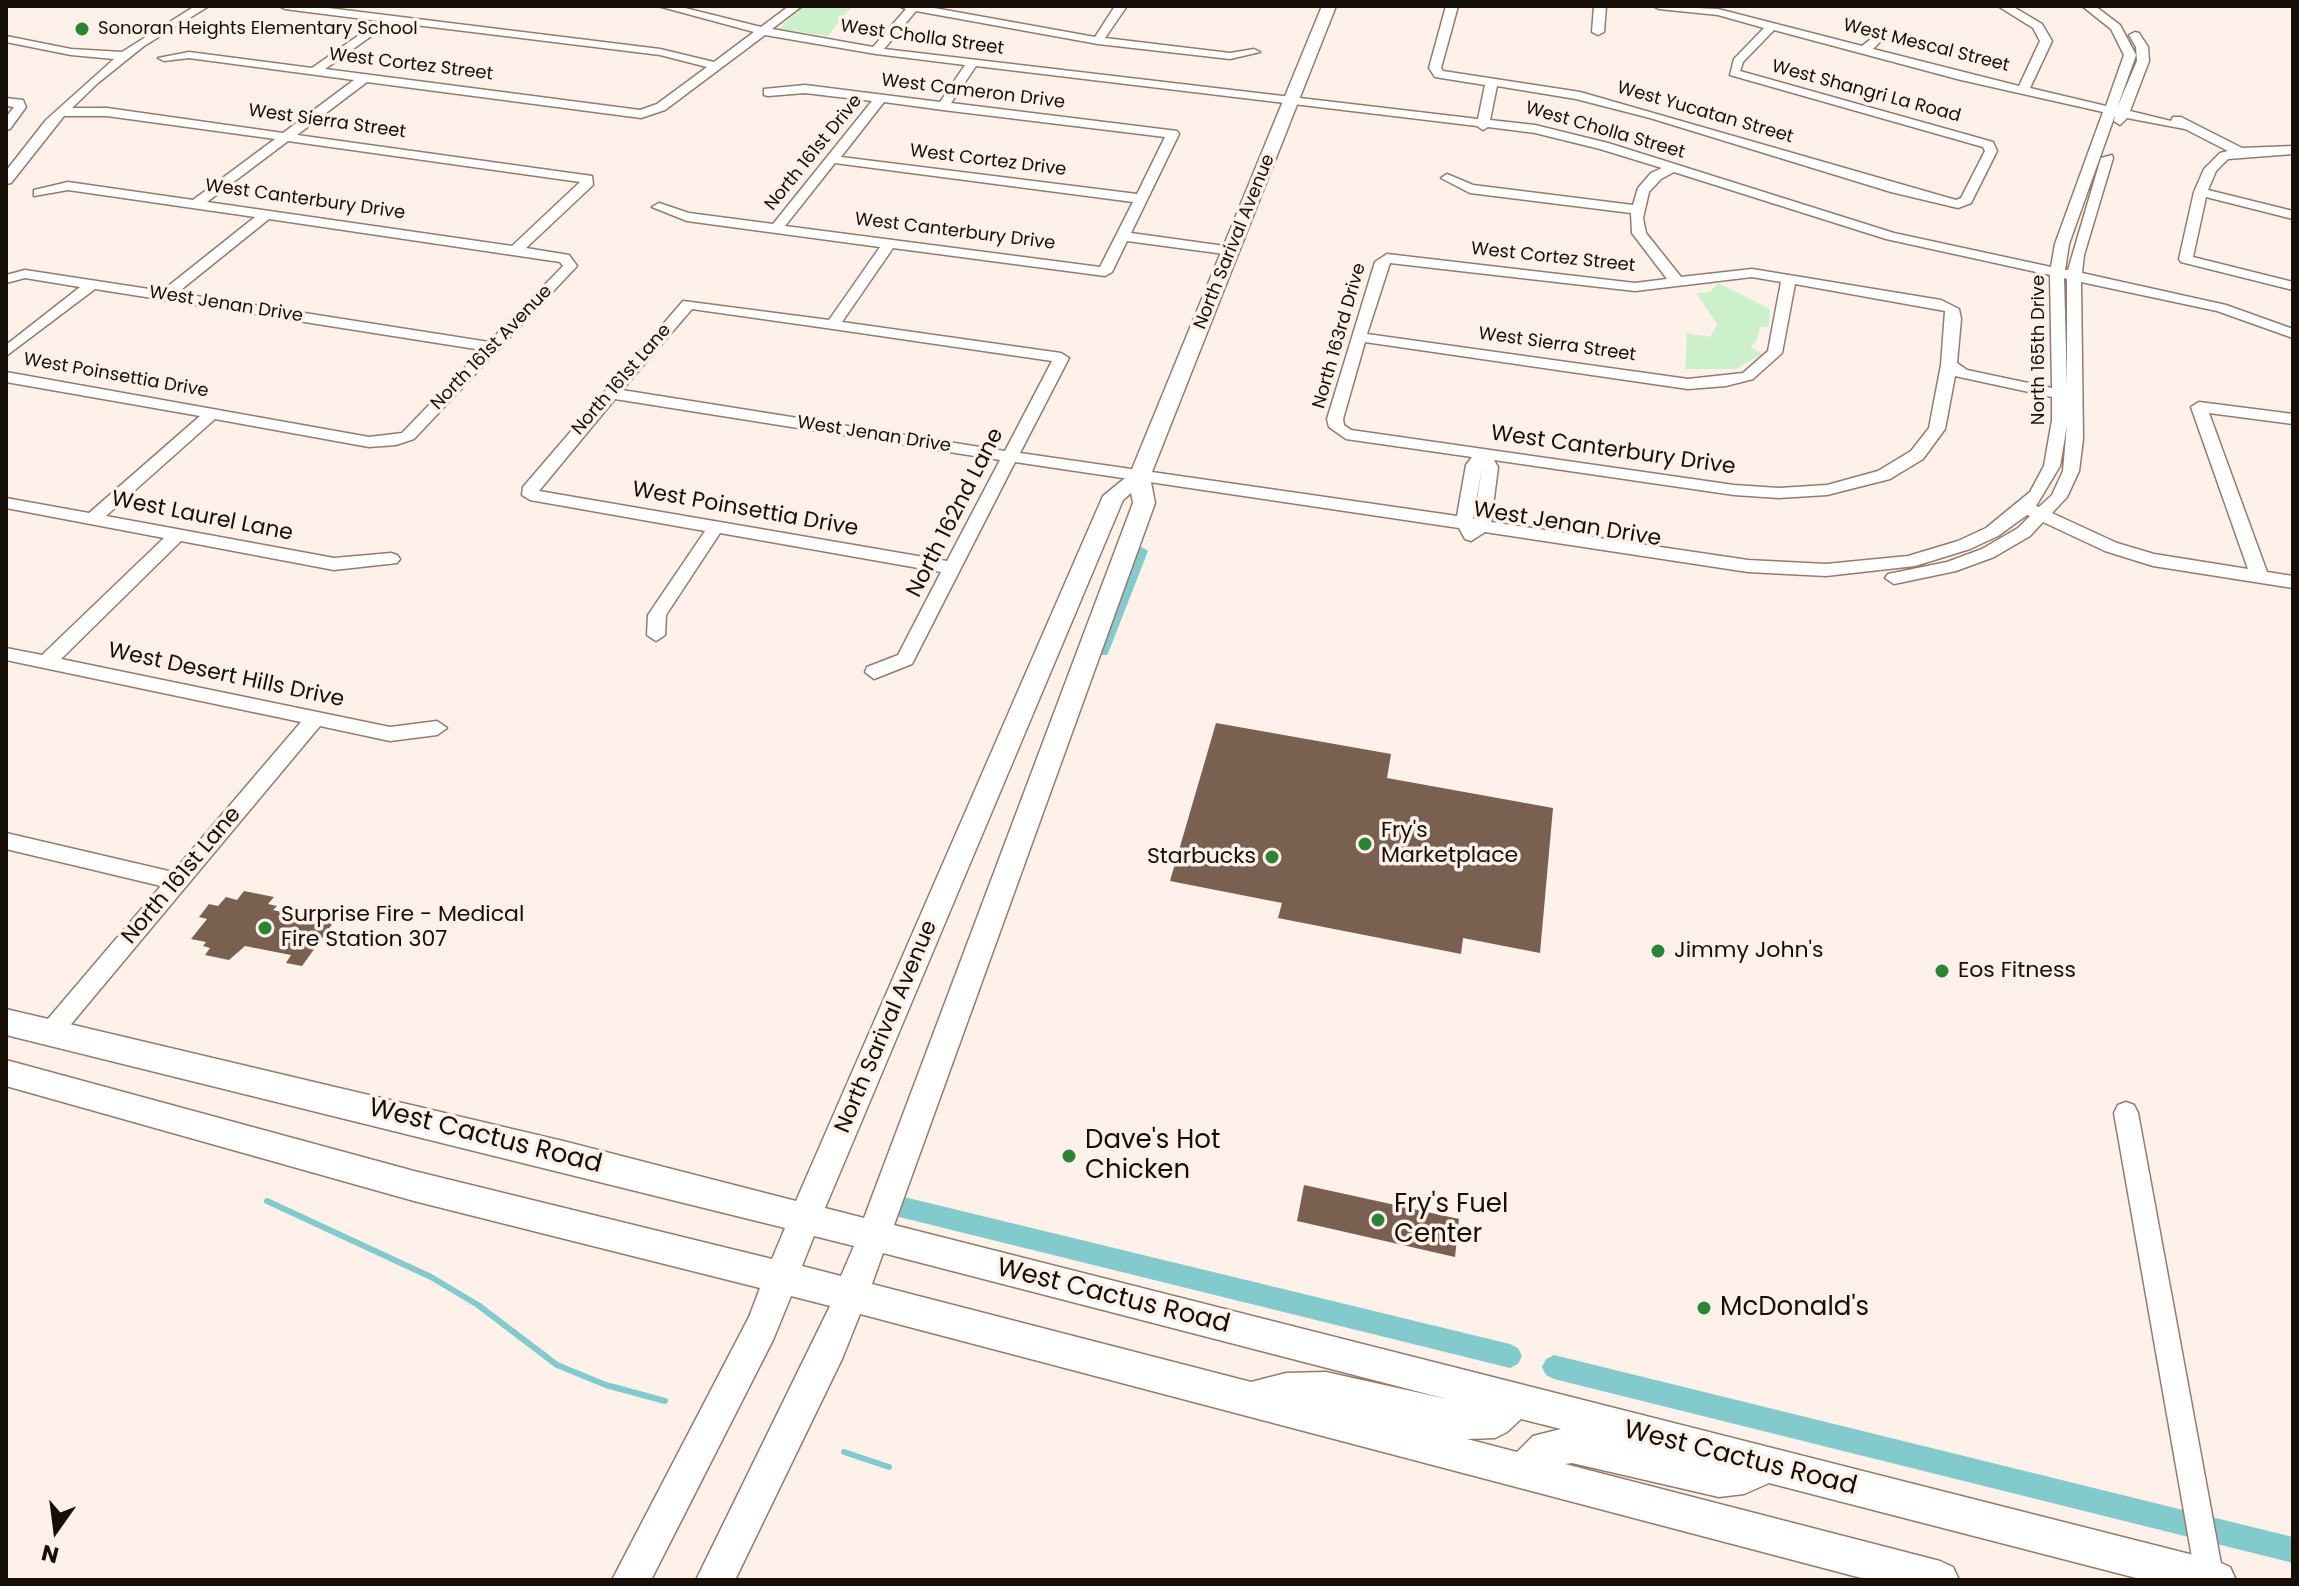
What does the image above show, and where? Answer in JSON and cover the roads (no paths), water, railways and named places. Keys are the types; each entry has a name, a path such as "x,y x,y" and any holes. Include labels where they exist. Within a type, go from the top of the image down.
{"main road":[{"name":"North Sarival Avenue","path":"631,1580 761,1328 805,1218 1114,496 1139,477 1329,6"},
{"name":"North Sarival Avenue","path":"715,1580 830,1347 874,1236 1144,503 1139,477"},
{"path":"1069,602 1082,609 1058,674 1059,677 1078,682"},
{"name":"West Cactus Road","path":"6,1022 304,1092 805,1218 2212,1579"},
{"path":"6,1073 414,1186 782,1277 1940,1580"},
{"path":"1247,1401 1286,1390 1326,1389 1464,1421 1495,1420 1514,1401"},
{"path":"1522,1472 1546,1449 1572,1445 1719,1479 1744,1476 1765,1466"}],"street":[{"path":"6,180 61,112 128,53 203,6"},
{"path":"285,6 660,52 717,66 796,6"},
{"name":"West Cholla Street","path":"664,6 763,31 876,51 1478,123 1669,171 1892,244 2221,308 2293,334"},
{"path":"1098,41 1121,6"},
{"name":"West Yucatan Street","path":"1452,6 1435,68 1439,74 1561,91 1958,204"},
{"path":"1598,32 1600,6"},
{"name":"West Mescal Street","path":"1659,6 1718,12 2024,89 2118,109 2178,126 2188,125 2240,152 2293,150"},
{"path":"2004,6 2038,26 2046,41 2024,89"},
{"name":"North 165th Drive","path":"1973,541 1992,532 2037,495 2052,466 2059,435 2068,391 2074,278 2081,236 2129,61 2129,48 2116,27 2088,6"},
{"name":"North 165th Drive","path":"1988,553 2044,516 2059,497 2071,471 2075,439 2057,274 2070,219 2118,109 2142,68 2144,52 2130,28 2101,6"},
{"path":"876,51 910,7 1098,41 1230,56 1254,52"},
{"path":"315,71 389,19"},
{"name":"West Shangri La Road","path":"1772,26 1738,61 1734,73 1989,145 1991,151 1966,200 1958,204"},
{"path":"1865,50 1885,31"},
{"path":"6,39 71,52 128,53"},
{"name":"West Cortez Street","path":"164,58 189,55 641,114 653,112 717,66"},
{"path":"943,106 972,63"},
{"path":"196,204 366,77"},
{"path":"1478,123 1486,80"},
{"name":"West Cameron Drive","path":"768,92 805,89 1173,134 1141,199"},
{"name":"North 161st Drive","path":"775,230 881,98"},
{"path":"6,126 20,107 13,103"},
{"name":"West Sierra Street","path":"61,112 107,112 587,179 588,182 515,251"},
{"path":"2240,152 2224,156 2210,169 2201,192 2186,259 2293,286"},
{"name":"West Cortez Drive","path":"830,159 1141,199"},
{"path":"1447,178 1470,189 1640,204 1668,179 1669,171"},
{"name":"West Canterbury Drive","path":"39,193 68,186 564,258"},
{"path":"2201,192 2293,215"},
{"path":"1141,199 1123,236 1232,251"},
{"path":"1640,204 1639,233 1677,282"},
{"name":"West Canterbury Drive","path":"659,207 687,217 775,230 1105,272 1123,236"},
{"path":"166,295 267,214"},
{"path":"833,325 889,244"},
{"name":"North 161st Avenue","path":"408,436 570,266 564,258"},
{"name":"West Cortez Street","path":"1387,258 1613,286 1752,273 1936,303 1952,309"},
{"name":"North 163rd Drive","path":"1337,427 1335,419 1380,265 1387,258"},
{"name":"West Jenan Drive","path":"6,279 25,274 494,347"},
{"name":"West Sierra Street","path":"1360,337 1688,384 1748,376 1775,353 1789,277"},
{"path":"6,352 93,284"},
{"name":"North 161st Lane","path":"530,495 531,487 688,304 833,325"},
{"name":"West Canterbury Drive","path":"1337,427 1346,434 1734,490 1779,493 1827,490 1884,475 1917,455 1937,429 1949,365 1952,309"},
{"name":"North 162nd Lane","path":"833,325 1061,358 905,659 874,672"},
{"path":"1949,365 1962,374 2068,391"},
{"name":"West Poinsettia Drive","path":"6,377 369,442 408,436"},
{"name":"West Jenan Drive","path":"609,393 1139,477 1180,490 1748,566 1857,568 1909,562 1973,541"},
{"path":"2260,577 2199,407 2293,419"},
{"path":"93,519 212,414"},
{"path":"1473,527 1490,467 1482,455"},
{"name":"West Poinsettia Drive","path":"530,495 952,568"},
{"name":"West Laurel Lane","path":"6,503 334,564 391,559"},
{"path":"2026,507 2111,547 2153,560 2293,582"},
{"path":"656,635 657,615 716,527"},
{"name":"West Jenan Drive","path":"1473,527 1743,577 1805,583 1900,577 1950,567 1988,553"},
{"path":"46,662 176,536"},
{"name":"West Desert Hills Drive","path":"6,654 390,734 437,728"},
{"name":"North 161st Lane","path":"49,1034 315,719"},
{"path":"6,841 178,882"},
{"path":"2126,1113 2212,1579"}],"waterway":[{"path":"1101,651 1140,551"},
{"path":"889,1196 887,1203 1510,1356"},
{"path":"267,1201 431,1277 478,1305 557,1365 606,1385 665,1401"},
{"path":"1554,1367 2293,1550"},
{"path":"844,1452 889,1467"}],"place":[{"name":"Sonoran Heights Elementary School","path":"82,29"},
{"name":"Fry's Marketplace","path":"1365,844"},
{"name":"Starbucks","path":"1272,857"},
{"name":"Surprise Fire - Medical Fire Station 307","path":"265,928"},
{"name":"Jimmy John's","path":"1658,951"},
{"name":"Eos Fitness","path":"1942,971"},
{"name":"Dave's Hot Chicken","path":"1069,1156"},
{"name":"Fry's Fuel Center","path":"1378,1220"},
{"name":"McDonald's","path":"1704,1308"}]}
